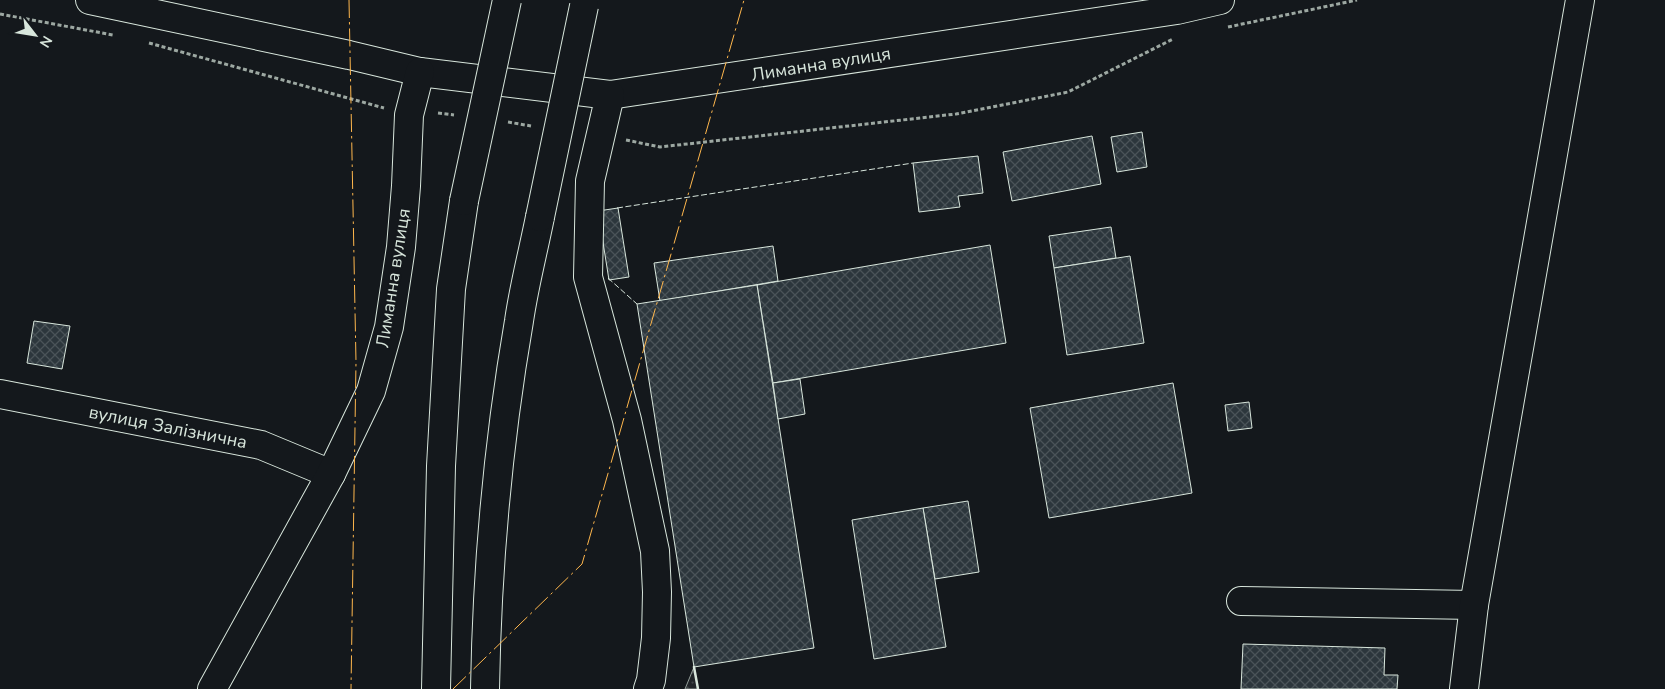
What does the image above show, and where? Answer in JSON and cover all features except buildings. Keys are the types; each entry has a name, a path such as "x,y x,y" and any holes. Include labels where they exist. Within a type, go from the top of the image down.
{"main road":[{"name":"Лиманна вулиця","path":"90,0 340,53 420,72 610,95 1177,10 1220,0"},
{"path":"436,689 441,466 451,289 464,201 507,0"},
{"path":"1464,689 1474,605 1580,0"},
{"path":"485,689 486,627 497,481 519,321 585,3"},
{"name":"Лиманна вулиця","path":"212,689 331,474 371,391 389,327 401,247 410,115 420,72"},
{"path":"610,95 590,181 588,276 626,420 655,551 658,592 656,638 651,680 648,689"},
{"name":"вулиця Залізнична","path":"0,394 261,445 331,474"},
{"path":"417,689 419,599 441,466"},
{"path":"1241,601 1474,605"}],"path":[{"path":"1222,29 1357,0"},
{"path":"0,14 122,37"},
{"path":"600,136 660,147 956,114 1068,92 1174,39"},
{"path":"140,40 375,105"},
{"path":"436,112 455,115"},
{"path":"504,122 532,126"}],"shaded area":[{"path":"694,667 698,689 685,689"}],"fence":[{"path":"617,208 913,163"},
{"path":"608,278 637,304"}],"wall":[{"path":"694,667 698,689"}],"power":[{"path":"349,0 356,362 351,689"},
{"path":"453,689 582,564 744,0"}]}
